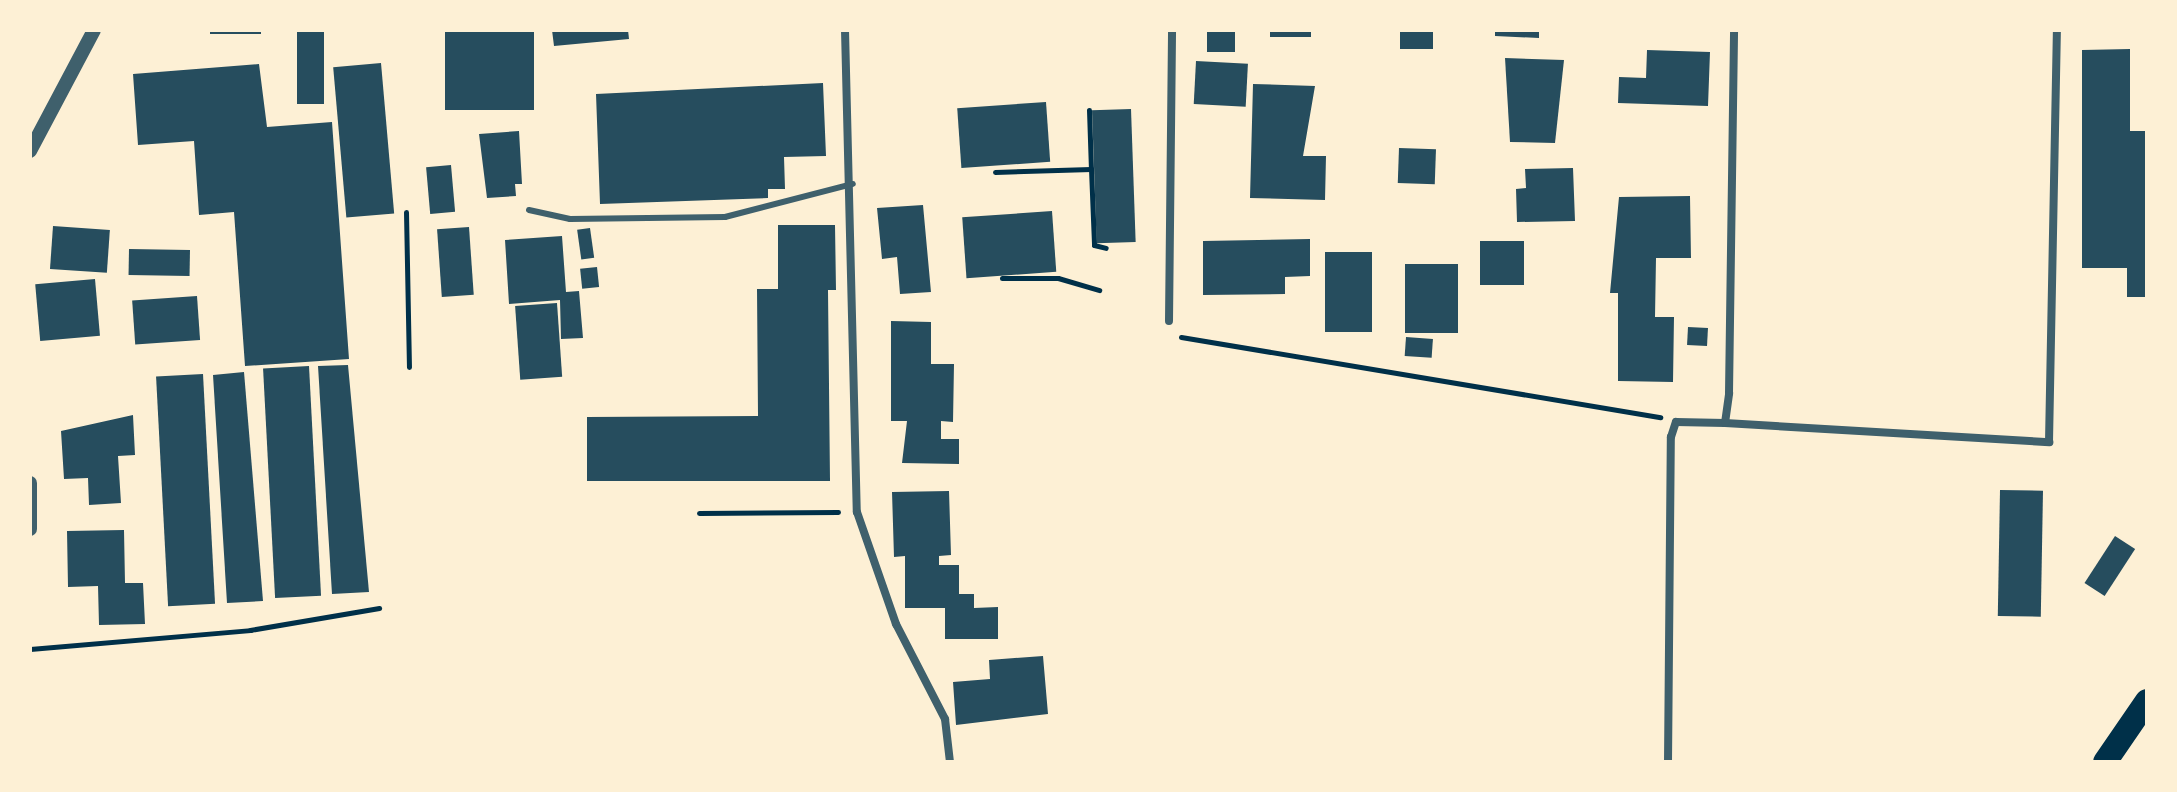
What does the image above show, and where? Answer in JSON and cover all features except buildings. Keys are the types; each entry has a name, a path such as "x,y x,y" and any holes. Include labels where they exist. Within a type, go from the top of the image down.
{"highway":[{"path":"2105,762 2147,701"}],"street":[{"path":"30,151 94,30"},
{"path":"845,30 853,184 857,512 896,624 945,719 950,762"},
{"path":"1169,321 1172,30"},
{"path":"1725,423 1734,30"},
{"path":"1668,762 1676,422 2049,442 2057,30"},
{"path":"30,483 30,529"}],"lane":[{"path":"529,210 570,219 725,217 853,184"}],"path":[{"path":"1089,110 1094,245 1106,248"},
{"path":"995,172 1091,169"},
{"path":"406,212 409,367"},
{"path":"1002,278 1058,278 1099,290"},
{"path":"1169,321 1176,337 1676,422"},
{"path":"699,513 857,512"},
{"path":"30,649 250,630 379,608"}]}
